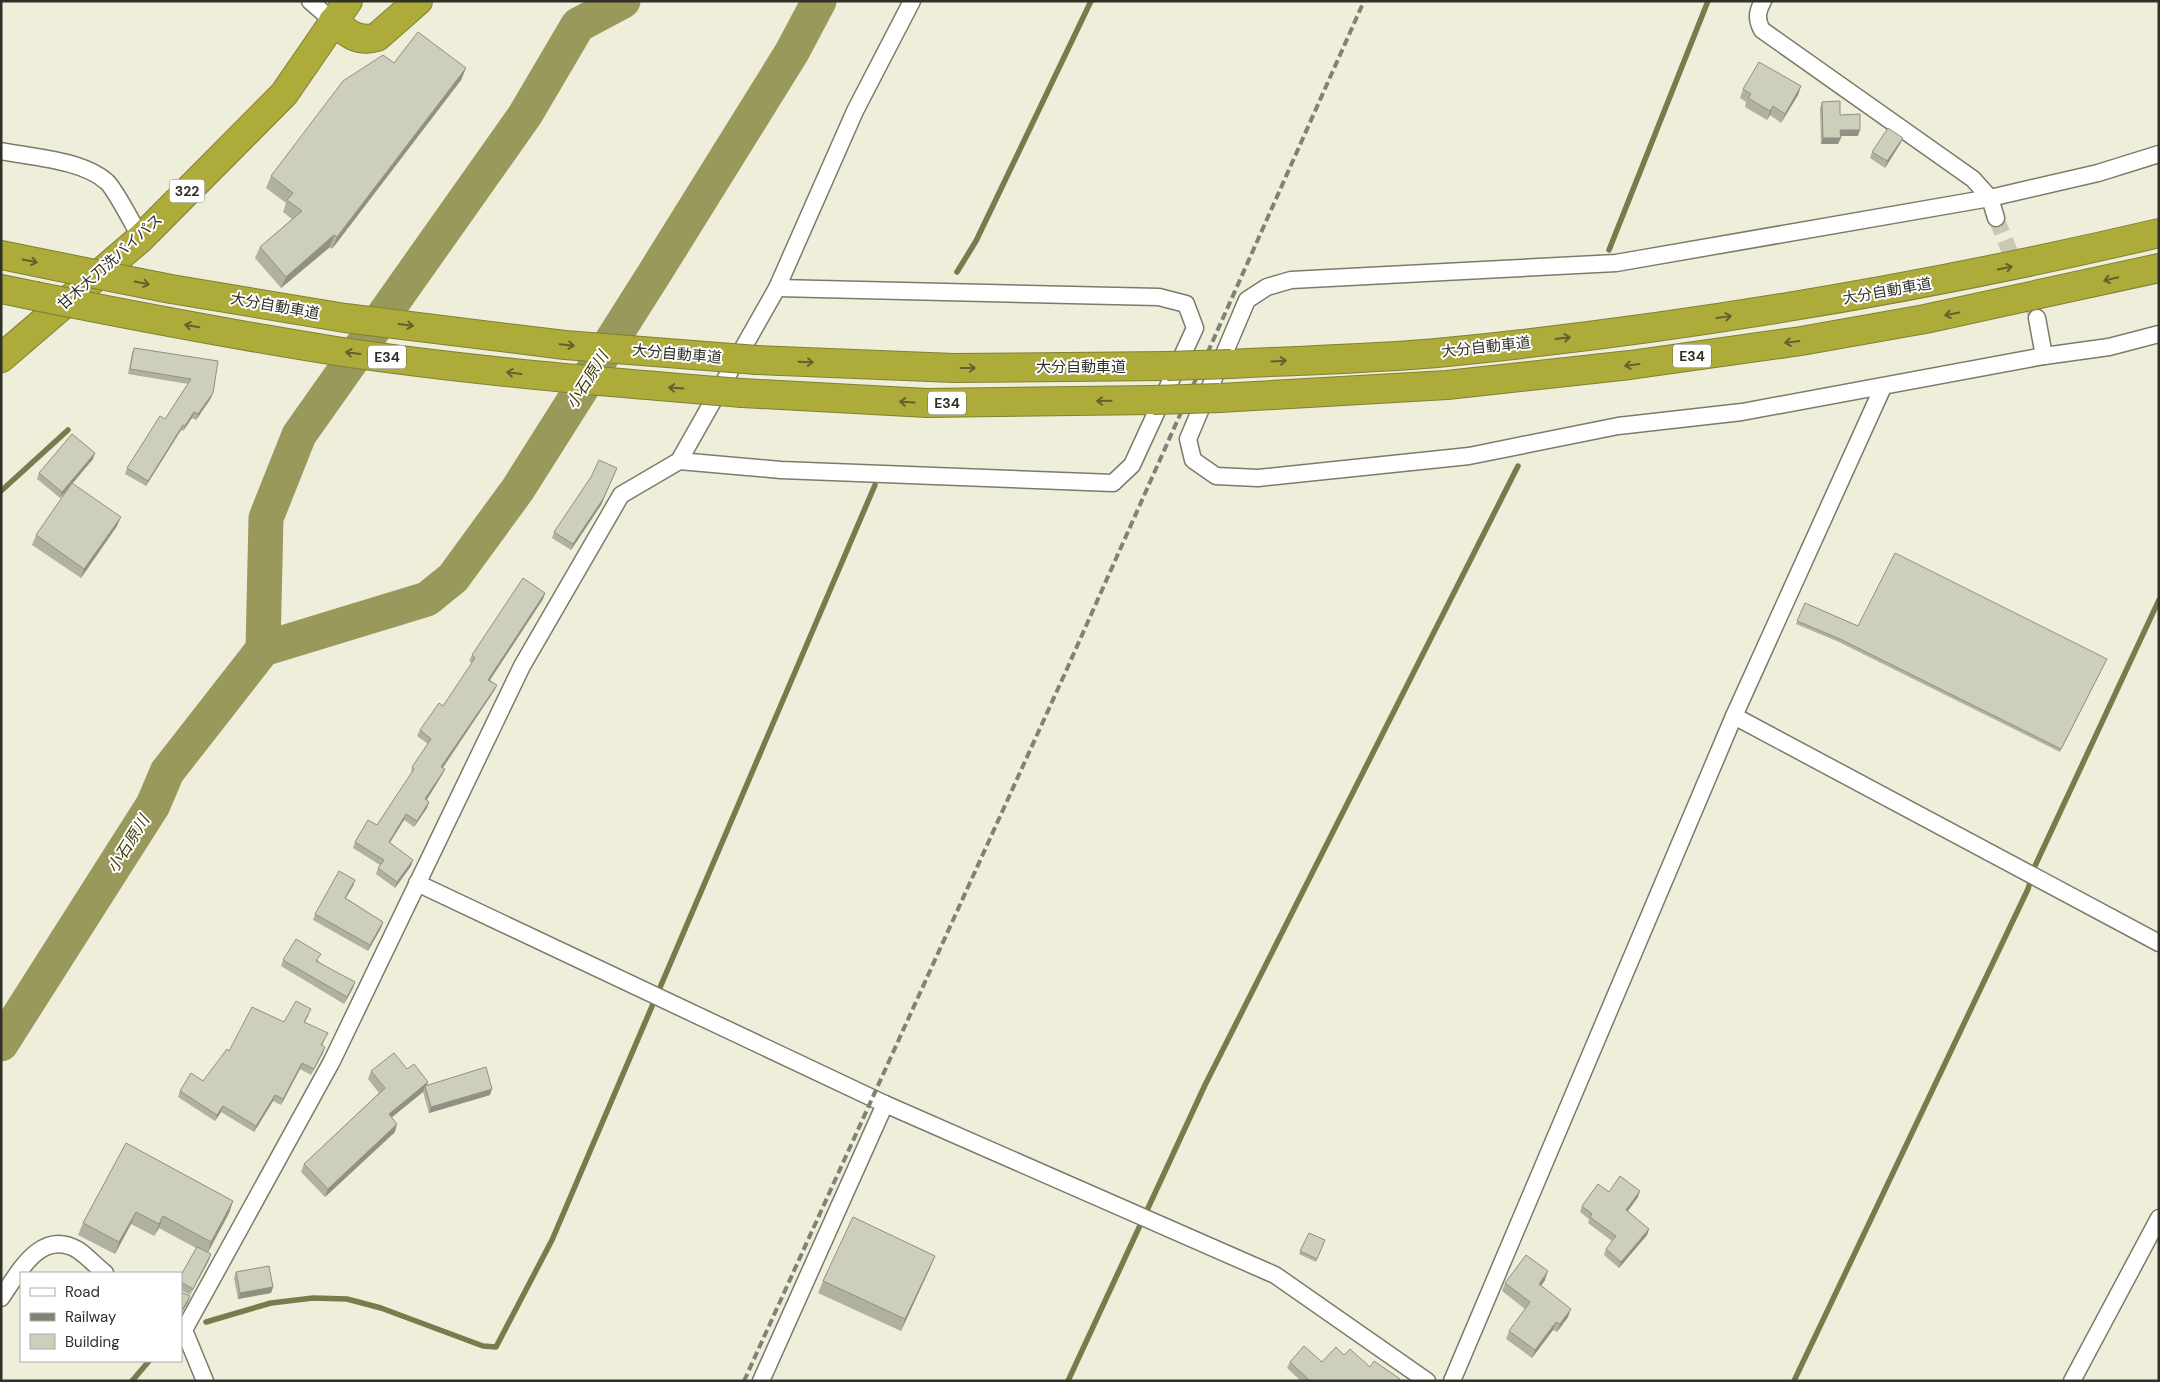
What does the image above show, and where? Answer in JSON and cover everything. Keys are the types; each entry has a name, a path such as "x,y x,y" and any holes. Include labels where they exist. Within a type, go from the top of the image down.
{"highway":[{"path":"340,11 348,34 359,39 370,39 377,36 418,1"},
{"name":"甘木大刀洗バイパス","path":"1,358 141,238 284,94 340,11"},
{"name":"大分自動車道","path":"1,255 171,289 345,318 565,345 757,360 954,368 1167,366 1445,352 1626,331 1798,307 1916,286 2039,261 2159,233"},
{"name":"E34","path":"1,289 163,321 337,351 561,379 742,393 927,403 1220,398 1447,385 1630,365 1801,341 1925,319 2159,268"}],"street":[{"path":"310,1 340,11"},
{"path":"205,1381 182,1330 332,1061 522,666 621,495 679,461 777,288 855,111 912,1"},
{"path":"1763,1 1758,10 1757,17 1762,30 1973,179 1990,198 1996,218"},
{"path":"1,151 67,164 88,171 108,182 141,238"},
{"path":"2159,154 2098,173 1990,198 1616,263 1291,280 1268,287 1247,300 1188,439 1193,460 1216,476 1258,478 1469,456 1618,426 1742,412 2044,356 2109,347 2159,334"},
{"path":"679,461 781,470 1113,483 1132,465 1195,328 1186,304 1159,297 777,288"},
{"path":"2037,318 2044,356"},
{"path":"1452,1381 1734,716 1883,387"},
{"path":"1734,716 2159,943"},
{"path":"417,882 885,1104 1275,1275 1427,1381"},
{"path":"761,1381 885,1104"},
{"path":"2072,1381 2159,1218"},
{"path":"1,1298 27,1260 41,1247 51,1244 64,1244 78,1250 103,1272"}],"building":[{"path":"418,32 466,68 337,237 334,235 286,277 260,247 302,211 287,200 293,193 271,176 343,81 383,55 394,63"},
{"path":"1759,62 1801,86 1785,114 1773,106 1770,111 1748,98 1751,94 1743,89"},
{"path":"1840,101 1840,115 1860,114 1860,130 1840,130 1841,138 1823,138 1822,102"},
{"path":"1888,128 1903,138 1887,161 1872,152"},
{"path":"134,348 218,361 213,393 198,414 194,412 185,426 183,425 148,481 127,468 160,416 165,419 191,379 130,369"},
{"path":"72,434 95,453 62,492 39,473"},
{"path":"599,460 617,468 603,499 573,544 554,532 591,477"},
{"path":"72,483 121,517 84,569 36,535"},
{"path":"1895,553 2107,659 2061,749 1840,639 1797,621 1805,603 1858,626"},
{"path":"523,578 545,593 488,680 497,685 441,767 445,769 425,799 429,802 417,821 406,814 389,842 413,860 397,882 378,868 384,860 355,842 368,820 377,825 414,769 412,767 431,739 420,730 439,703 443,706 475,658 472,655"},
{"path":"339,871 355,880 345,898 383,922 370,945 315,914"},
{"path":"296,939 321,954 316,961 355,982 347,997 283,960"},
{"path":"296,1001 311,1009 304,1022 328,1033 321,1045 325,1047 314,1069 302,1063 283,1099 275,1095 256,1126 223,1106 217,1115 180,1091 191,1073 203,1081 227,1049 229,1051 252,1007 284,1022"},
{"path":"394,1053 407,1069 414,1064 428,1082 389,1114 397,1124 328,1189 304,1164 385,1088 371,1071"},
{"path":"486,1067 492,1089 431,1107 425,1086"},
{"path":"126,1143 233,1201 211,1242 163,1216 159,1224 136,1212 119,1242 83,1223"},
{"path":"1620,1176 1640,1191 1626,1210 1649,1229 1621,1262 1606,1249 1616,1236 1590,1217 1592,1214 1582,1206 1598,1184 1609,1192"},
{"path":"853,1217 935,1256 905,1319 823,1281"},
{"path":"1309,1233 1325,1240 1317,1259 1300,1251"},
{"path":"197,1247 211,1254 193,1289 182,1283 182,1273"},
{"path":"1526,1255 1548,1271 1539,1284 1571,1309 1560,1324 1556,1322 1535,1350 1509,1331 1530,1302 1505,1283"},
{"path":"269,1266 273,1287 240,1293 236,1272"},
{"path":"182,1292 190,1296 182,1310"},
{"path":"1304,1346 1322,1362 1336,1347 1344,1355 1350,1349 1370,1367 1374,1361 1400,1379 1399,1381 1310,1381 1290,1362"}],"waterway":[{"name":"小石原川","path":"263,649 266,518 299,435 525,115 578,25 623,1"},
{"name":"小石原川","path":"1,1044 153,805 167,772 263,649 427,599 453,578 518,489 792,52 819,1"},
{"path":"957,272 976,241 1091,1"},
{"path":"1609,250 1708,1"},
{"path":"1,491 68,430"},
{"path":"1068,1381 1205,1085 1518,466"},
{"path":"206,1322 271,1303 313,1298 347,1299 381,1308 483,1346 496,1347 552,1240 875,485"},
{"path":"1794,1381 2028,889 2034,868 2159,600"},
{"path":"132,1381 148,1362"}],"tunnel":[{"path":"1996,218 2037,318"}],"railway":[{"path":"744,1381 1066,671 1364,1"}]}
